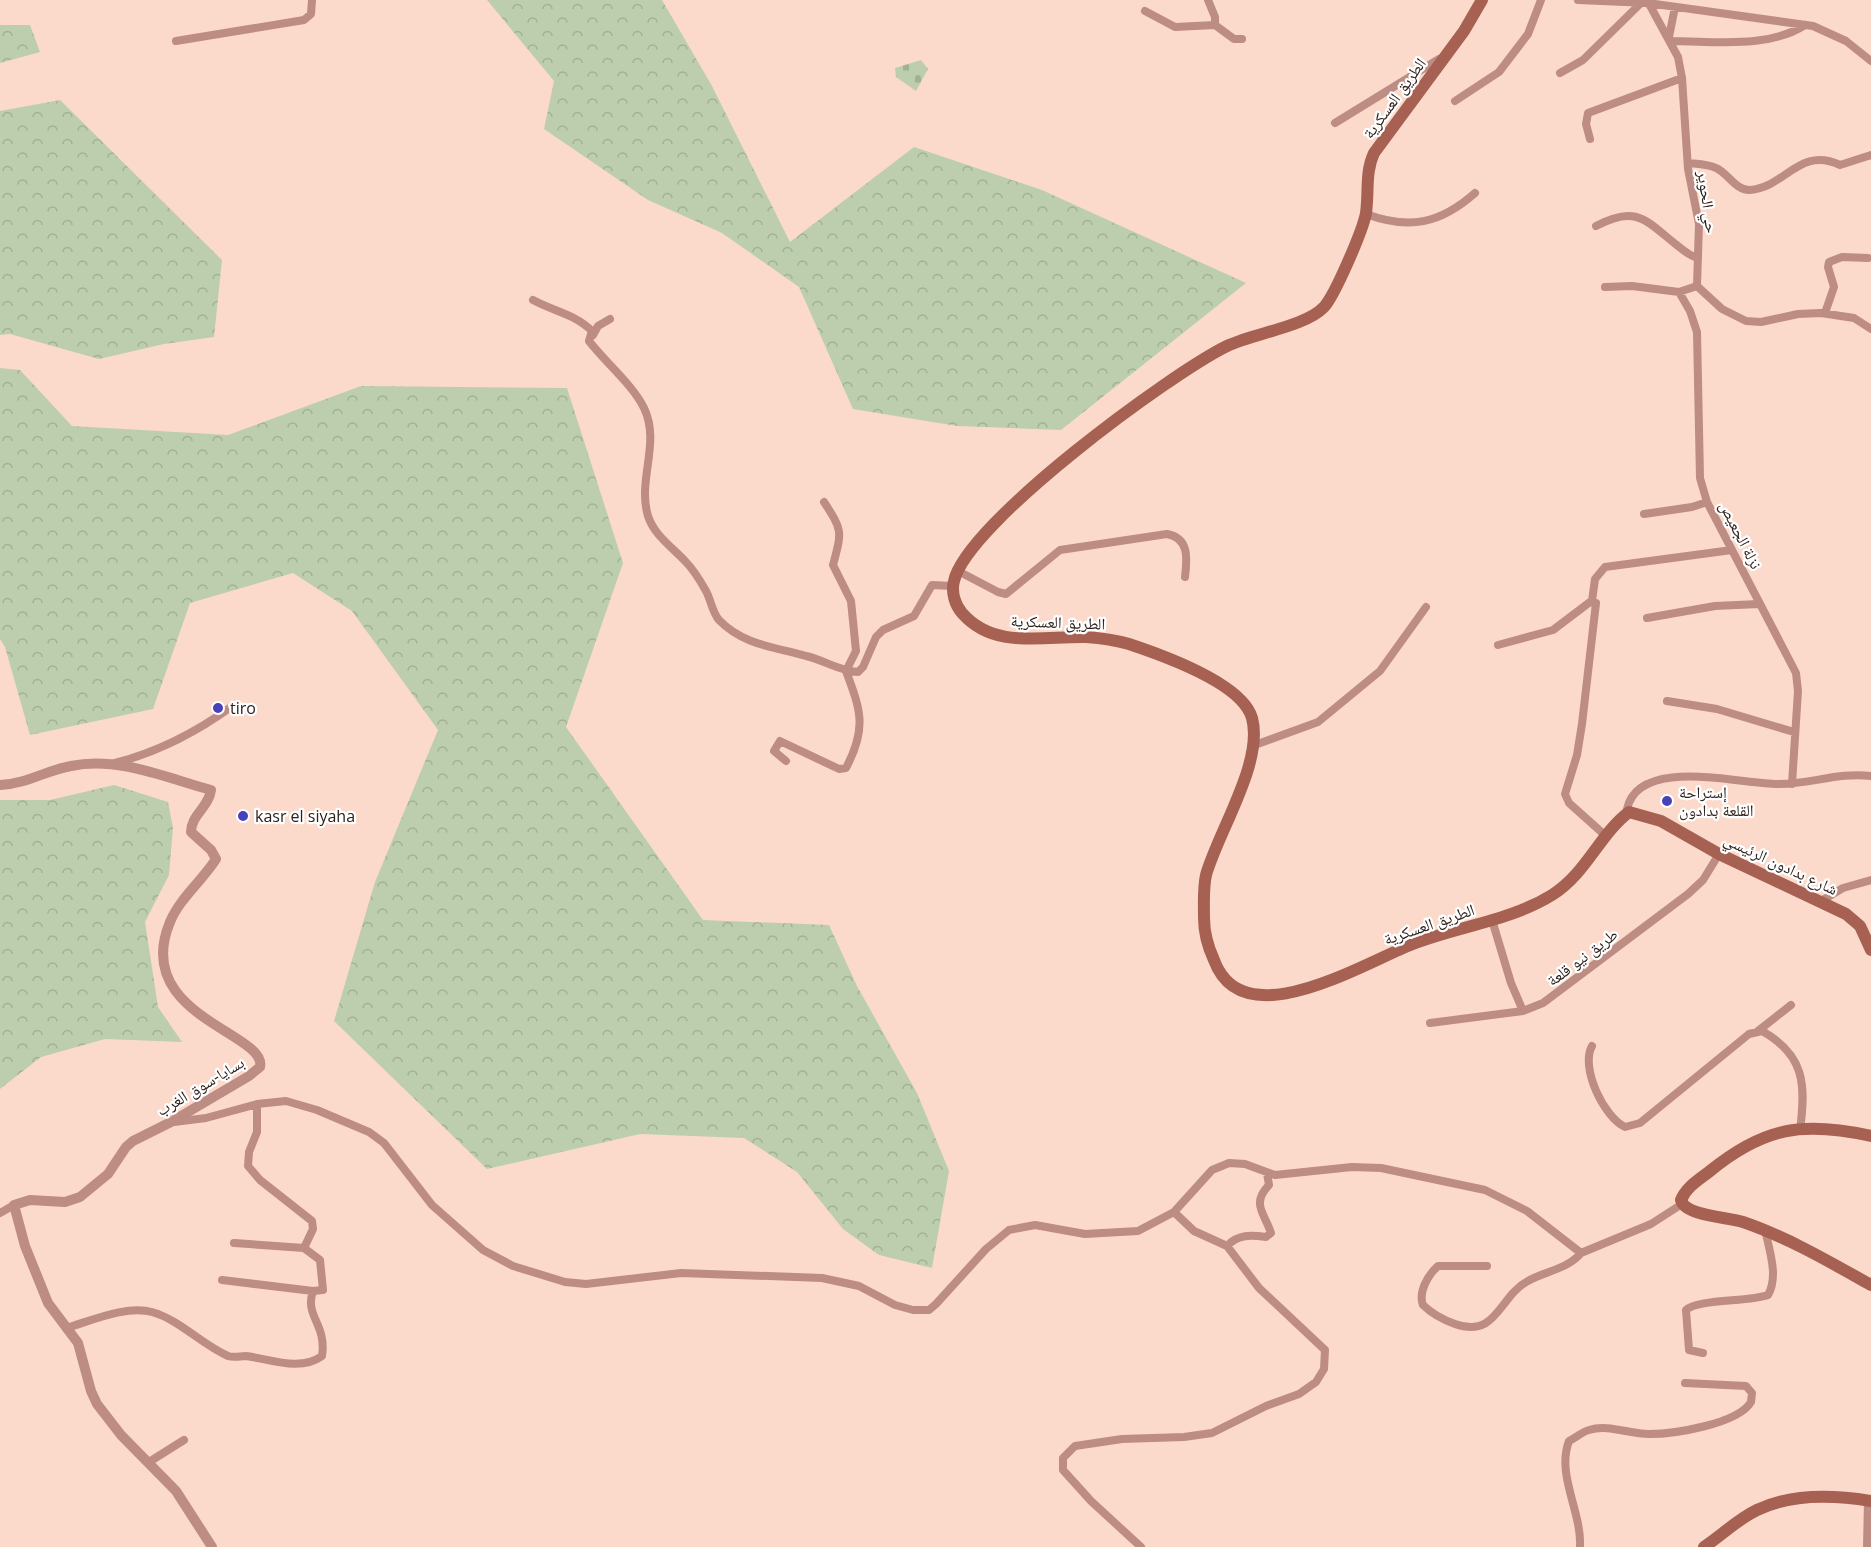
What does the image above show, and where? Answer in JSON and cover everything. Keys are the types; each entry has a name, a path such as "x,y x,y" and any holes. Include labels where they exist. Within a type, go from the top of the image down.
{"main road":[{"name":"الطريق العسكرية","path":"1482,0 1447,54 1374,153 1370,164 1366,214 1334,293 1326,306 1301,321 1262,332 1226,347 1142,403 1075,453 1005,511 973,544 952,585 958,607 971,621 988,632 1022,639 1092,637 1124,643 1225,687 1238,696 1250,713 1254,732 1243,784 1205,878 1204,919 1207,941 1216,968 1234,989 1263,997 1299,990 1340,977 1413,944 1536,904 1561,889 1576,876 1629,812"},
{"name":"شارع بدادون الرئيسي","path":"1629,812 1660,821 1719,854 1821,901 1854,919 1865,934 1871,950"},
{"path":"1871,1136 1835,1130 1800,1130 1766,1135 1746,1144 1688,1190 1683,1195 1682,1204 1691,1211 1765,1229 1871,1285"},
{"path":"1704,1547 1747,1515 1771,1504 1823,1496 1870,1500"}],"street":[{"path":"176,41 304,20 310,14 312,0"},
{"path":"1208,0 1215,16 1215,25"},
{"path":"1455,101 1499,72 1528,34 1541,0"},
{"path":"1578,0 1645,2 1805,25 1828,31 1846,41 1871,61"},
{"path":"1560,74 1583,60 1645,2"},
{"name":"حي الحوير","path":"1645,2 1670,39 1678,57 1682,78 1688,163 1699,224 1697,286"},
{"path":"1675,7 1670,39 1768,40 1792,33 1805,25"},
{"path":"1145,11 1175,27 1215,25 1234,39 1242,39"},
{"path":"1335,123 1447,54"},
{"path":"1590,139 1586,124 1588,113 1682,78"},
{"path":"1688,163 1714,167 1739,188 1748,190 1775,181 1796,165 1827,159 1840,165 1871,155"},
{"path":"1366,214 1403,224 1426,222 1454,209 1475,193"},
{"path":"1596,226 1620,216 1639,216 1698,258"},
{"path":"1825,313 1833,287 1828,267 1829,261 1842,257 1868,258"},
{"path":"1605,287 1632,286 1679,292 1697,286 1722,309 1746,321 1761,322 1798,314 1825,313 1854,318 1871,329"},
{"name":"نزلة الجعيص","path":"1679,292 1697,332 1699,469 1707,501 1796,673 1798,691 1792,784"},
{"path":"533,300 548,309 580,320 592,331 589,341"},
{"path":"589,341 598,326 610,319"},
{"path":"589,341 636,395 645,409 652,449 647,470 648,515 656,531 686,562 705,590 719,620 753,642 767,648 806,655 846,671 858,672 863,667 876,637 883,630 910,619 918,612 932,585 952,585"},
{"path":"1644,514 1692,507 1707,501"},
{"path":"786,761 774,751 780,741 839,769 846,768 854,753 862,724 860,710 846,671 856,651 851,600 833,565 841,535 838,523 824,502"},
{"path":"958,571 1006,594 1060,550 1167,534 1176,537 1184,544 1187,560 1185,577"},
{"path":"1498,645 1552,630 1592,601 1594,579 1605,567 1732,550"},
{"path":"1592,601 1597,607 1588,658 1582,724 1577,754 1565,794 1569,803 1607,837"},
{"path":"1647,618 1715,606 1759,604"},
{"path":"1252,746 1318,722 1380,671 1426,607"},
{"path":"1666,701 1717,709 1794,732"},
{"path":"112,764 146,755 183,738 231,707"},
{"name":"بسايا-سوق الغرب","path":"0,785 37,778 70,766 112,764 211,790 209,801 192,822 191,832 215,854 216,859 184,899 170,922 165,946 166,970 173,989 184,1004 245,1044 261,1062 260,1067 249,1076 126,1147 108,1174 80,1197 65,1202 30,1200 14,1205"},
{"path":"1629,812 1626,808 1629,801 1642,788 1678,776 1792,784 1838,776 1871,776"},
{"name":"طريق نيو قلعة","path":"1430,1023 1523,1011 1554,997 1688,894 1703,880 1719,854"},
{"path":"1821,901 1843,888 1871,880"},
{"path":"1492,920 1511,983 1523,1011"},
{"path":"1592,1046 1586,1060 1598,1095 1612,1116 1625,1127 1640,1123 1749,1034 1758,1031 1791,1005"},
{"path":"1758,1031 1773,1038 1791,1055 1803,1078 1804,1096 1800,1130"},
{"path":"171,1122 222,1115 257,1104 286,1101 316,1110 369,1132 394,1154 432,1205 483,1250 497,1259 531,1272 586,1284 681,1273 822,1278 859,1286 904,1308 929,1311 986,1249 1010,1230 1035,1225 1085,1234 1122,1234 1138,1231 1174,1212 1191,1190 1221,1165 1245,1164 1267,1173 1281,1175 1352,1167 1381,1168 1478,1188 1514,1202 1581,1253"},
{"path":"257,1104 257,1132 249,1152 248,1166 261,1180 312,1221 313,1229 304,1248"},
{"path":"1227,1246 1234,1239 1251,1235 1266,1238 1271,1233 1265,1215 1258,1207 1259,1200 1269,1185 1267,1173"},
{"path":"1487,1266 1438,1266 1422,1292 1423,1305 1448,1321 1476,1328 1489,1321 1522,1284 1566,1265 1581,1253 1652,1224 1682,1204"},
{"path":"0,1213 14,1205 25,1246 48,1303 78,1343 91,1391 98,1404 121,1435 176,1491 212,1547"},
{"path":"1142,1547 1091,1501 1063,1470 1063,1458 1075,1446 1122,1439 1184,1437 1212,1433 1266,1406 1299,1394 1316,1382 1324,1369 1325,1350 1259,1288 1227,1246 1194,1231 1174,1212"},
{"path":"1702,1353 1689,1350 1686,1310 1696,1305 1757,1299 1768,1295 1772,1287 1773,1274 1765,1229"},
{"path":"222,1280 313,1291 323,1290 320,1260 304,1248 234,1243"},
{"path":"66,1328 123,1313 150,1311 165,1317 231,1357 246,1356 292,1363 315,1360 322,1356 324,1344 323,1333 310,1311 313,1291"},
{"path":"1580,1547 1578,1521 1565,1463 1569,1441 1588,1430 1611,1429 1648,1434 1719,1422 1739,1414 1751,1402 1752,1393 1746,1386 1685,1383"},
{"path":"149,1462 184,1440"},
{"path":"1867,1547 1870,1500"}],"green space":[{"path":"487,0 662,0 712,86 790,242 914,147 1042,190 1246,283 1061,430 957,426 853,409 799,287 722,233 648,200 544,129 554,81"},
{"path":"0,25 30,25 40,52 0,63"},
{"path":"921,60 928,69 916,91 896,77 895,68"},
{"path":"60,100 222,260 214,337 164,344 99,359 10,334 0,335 0,111"},
{"path":"0,368 20,370 72,426 228,435 361,386 567,388 623,563 566,727 703,920 829,925 857,986 917,1093 949,1171 932,1268 879,1255 843,1229 797,1172 744,1138 640,1134 487,1169 334,1021 375,882 438,730 352,611 293,573 190,603 153,709 30,735 5,647 0,639"},
{"path":"114,785 168,802 173,828 169,875 145,922 158,1007 182,1042 105,1039 41,1057 0,1089 0,800 50,800"}],"place":[{"name":"tiro","path":"218,708"},
{"name":"إستراحة القلعة بدادون","path":"1667,801"},
{"name":"kasr el siyaha","path":"243,816"}]}
